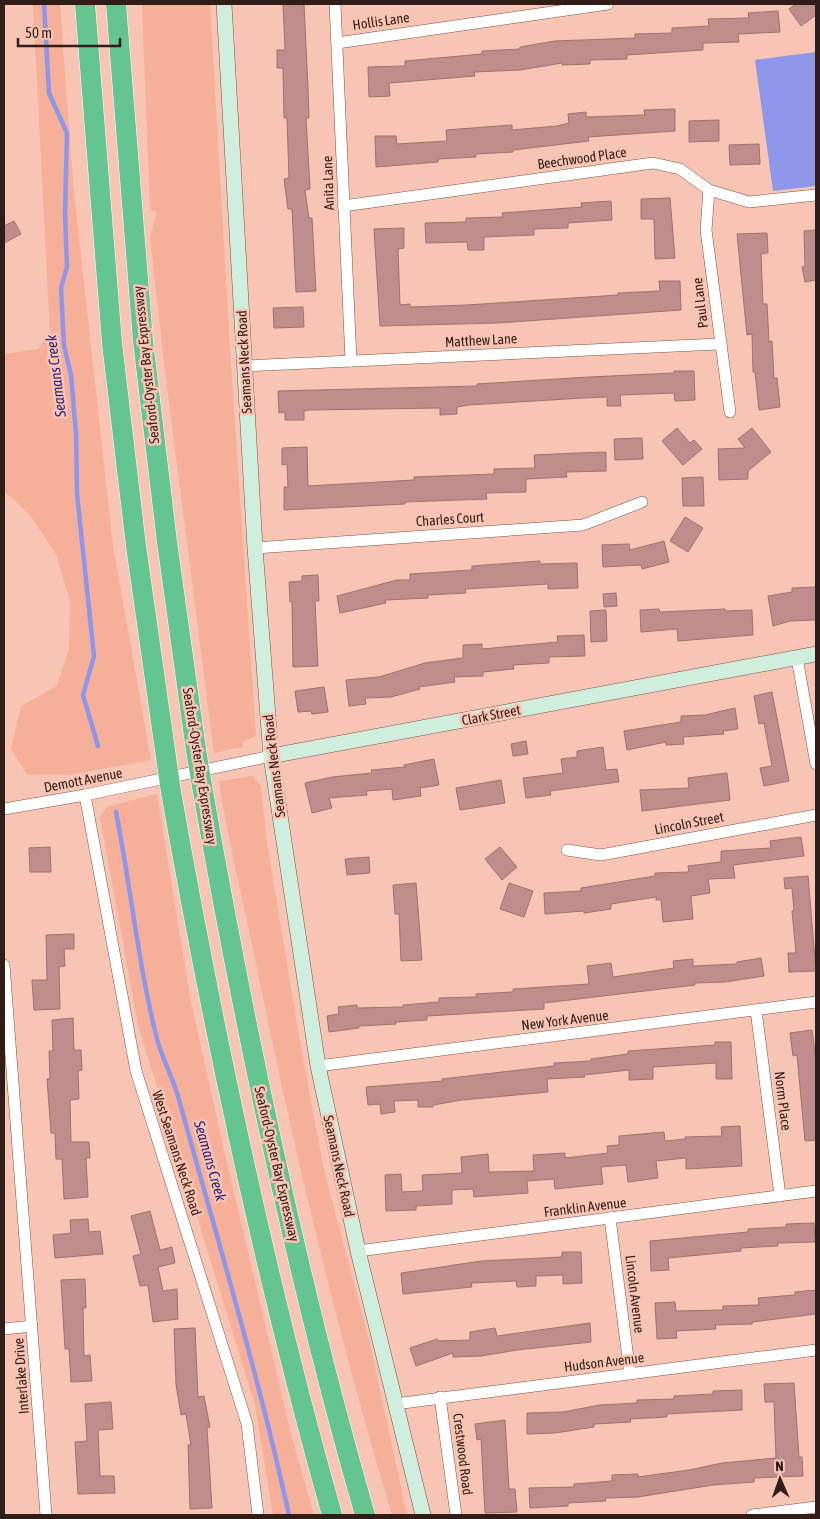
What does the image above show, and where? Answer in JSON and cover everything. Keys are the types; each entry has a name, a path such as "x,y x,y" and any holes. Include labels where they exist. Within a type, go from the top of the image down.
{"highway":[{"path":"85,4 112,344 136,546 169,785 236,1124 294,1369 332,1515"},
{"name":"Seaford-Oyster Bay Expressway","path":"116,6 143,340 167,542 196,750 223,906 266,1118 324,1361 365,1515"}],"street":[{"name":"Seamans Neck Road","path":"224,4 255,548 271,756 318,1066 358,1251 422,1515"},
{"name":"Anita Lane","path":"335,4 351,361"},
{"name":"Hollis Lane","path":"337,43 608,4"},
{"name":"Beechwood Place","path":"344,206 654,163 680,169 709,190 750,202 816,195"},
{"name":"Paul Lane","path":"709,190 706,230 730,412"},
{"name":"Matthew Lane","path":"244,366 720,344"},
{"name":"Charles Court","path":"255,548 583,525 642,502"},
{"name":"Clark Street","path":"169,785 271,756 816,654"},
{"path":"797,658 816,764"},
{"name":"Demott Avenue","path":"4,809 85,795 169,785"},
{"name":"West Seamans Neck Road","path":"85,795 136,1071 247,1424 258,1515"},
{"name":"Lincoln Street","path":"567,850 601,855 816,815"},
{"name":"Interlake Drive","path":"4,965 46,1515"},
{"name":"New York Avenue","path":"318,1066 816,1002"},
{"name":"Norm Place","path":"756,1010 780,1196"},
{"path":"4,1128 16,1127"},
{"name":"Franklin Avenue","path":"358,1251 816,1192"},
{"name":"Lincoln Avenue","path":"610,1218 630,1374"},
{"path":"4,1329 32,1326"},
{"name":"Hudson Avenue","path":"395,1404 816,1350"},
{"name":"Crestwood Road","path":"440,1397 456,1515"},
{"path":"752,1515 816,1507"}],"shaded area":[{"path":"33,4 60,4 73,183 113,546 151,760 68,775 27,775 11,748 21,706 57,686 69,649 70,601 56,554 30,515 4,491 4,354 38,349 50,333"},
{"path":"142,4 210,4 229,333 256,736 243,742 243,747 214,753 165,371 150,237 157,212 150,210"},
{"path":"253,776 261,787 267,843 299,1036 324,1170 370,1344 407,1515 392,1515 336,1315 288,1114 233,855 219,781"},
{"path":"157,794 190,997 291,1434 314,1515 273,1515 255,1405 138,1025 100,817 107,807"}],"water":[{"path":"816,52 816,186 773,191 755,60"}],"building":[{"path":"283,4 304,4 309,118 306,118 310,189 305,190 309,218 312,218 316,291 296,292 292,209 288,209 284,179 289,178 287,118 284,118 283,68 277,68 277,50 285,50"},
{"path":"796,4 816,4 816,15 801,26 789,9"},
{"path":"778,11 780,32 738,34 739,42 703,43 703,50 627,55 627,59 590,60 590,64 562,65 562,63 520,70 474,72 475,76 389,83 390,96 369,97 368,67 405,66 405,61 482,54 482,51 520,49 520,47 555,41 635,38 635,34 672,33 672,28 709,26 708,19 749,18 748,13"},
{"path":"675,109 675,131 588,137 589,141 513,150 513,152 476,154 476,157 438,159 438,162 376,167 375,136 396,136 397,144 447,141 446,130 512,125 512,130 557,126 569,123 568,114 586,112 586,117 645,115 644,110"},
{"path":"719,120 719,141 689,142 689,121"},
{"path":"759,144 760,164 730,165 729,145"},
{"path":"670,198 675,258 655,259 654,219 641,219 641,199"},
{"path":"611,201 612,220 568,223 568,228 534,229 534,235 484,237 484,250 468,250 467,242 426,243 425,223 466,222 466,218 503,217 502,213 582,207 581,203"},
{"path":"14,221 21,234 4,243 4,226"},
{"path":"404,228 404,248 398,249 400,305 410,304 410,307 467,305 618,295 618,293 660,291 659,281 680,281 681,310 498,323 380,326 374,229"},
{"path":"816,230 816,280 805,282 802,267 805,266 804,231"},
{"path":"767,233 768,253 761,254 763,304 767,304 769,342 772,341 774,378 777,378 780,407 759,410 755,372 753,372 752,334 747,335 737,234"},
{"path":"303,307 304,327 274,328 273,308"},
{"path":"674,371 694,371 695,400 675,401 674,393 620,395 621,406 607,406 607,397 583,398 469,405 457,407 457,414 440,415 440,408 309,410 304,411 304,420 285,420 285,412 279,413 278,391 477,386 477,384 674,373"},
{"path":"677,428 690,443 694,440 702,449 683,465 662,441"},
{"path":"752,428 771,452 748,471 748,479 719,480 718,449 745,448 738,439"},
{"path":"642,438 643,459 615,460 614,439"},
{"path":"307,447 308,486 414,480 414,477 494,474 494,469 535,468 534,455 606,452 606,471 566,472 567,477 526,479 526,492 486,493 487,499 284,510 284,487 288,487 287,464 282,465 282,448"},
{"path":"703,477 704,506 683,506 682,478"},
{"path":"685,517 703,528 688,552 670,541"},
{"path":"664,541 669,562 642,569 641,565 603,567 602,545 629,544 630,550"},
{"path":"540,561 540,564 577,563 578,588 548,589 548,584 465,589 466,593 428,595 428,598 385,600 386,603 340,613 337,596 397,580 410,580 410,574 472,570 472,566"},
{"path":"318,575 319,601 315,601 318,666 293,667 292,602 290,602 289,582 302,581 302,576"},
{"path":"816,587 816,620 790,621 773,626 768,596 792,592 792,588"},
{"path":"616,593 617,606 604,607 603,594"},
{"path":"659,609 660,612 725,609 725,611 752,610 753,635 678,641 677,629 641,632 640,610"},
{"path":"606,610 607,641 591,642 590,611"},
{"path":"584,635 585,656 549,657 549,663 513,665 514,669 483,672 483,676 454,677 455,682 419,687 420,689 391,697 365,698 366,704 349,706 346,680 379,677 425,663 463,658 463,645 482,644 482,649 558,642 557,636"},
{"path":"324,687 328,712 312,714 311,711 298,712 295,691"},
{"path":"772,692 789,781 764,786 760,768 772,766 764,723 759,724 754,696"},
{"path":"735,708 738,729 723,731 724,734 683,737 684,744 666,745 666,742 627,750 624,731 681,722 681,716 705,715"},
{"path":"526,741 528,754 513,756 511,744"},
{"path":"603,747 606,770 617,769 619,782 550,791 551,795 526,798 523,778 563,773 561,759 577,757 577,751"},
{"path":"434,759 439,785 420,788 421,796 393,800 392,789 366,791 367,795 329,798 332,808 312,813 305,783 332,777 372,773 371,770 405,767 404,765"},
{"path":"727,773 730,800 642,811 640,790 689,788 688,778"},
{"path":"501,780 505,803 460,810 456,788"},
{"path":"801,837 804,856 733,865 735,878 708,879 710,893 691,896 693,919 663,922 661,900 656,900 656,897 611,904 611,909 584,913 584,911 545,914 544,893 581,891 581,888 655,876 655,873 689,872 688,866 721,862 721,851 771,848 770,841"},
{"path":"50,847 51,872 30,872 29,848"},
{"path":"500,847 517,867 502,880 485,859"},
{"path":"369,857 370,873 347,875 345,859"},
{"path":"808,876 816,971 789,972 788,953 796,953 792,911 794,911 792,888 785,889 784,878"},
{"path":"416,883 422,960 401,961 399,914 395,914 393,885"},
{"path":"509,883 533,891 524,917 500,909"},
{"path":"74,934 74,949 64,949 65,966 59,967 60,1009 34,1010 32,980 47,980 46,935"},
{"path":"761,958 764,976 544,1003 544,1009 427,1016 427,1020 359,1026 359,1028 329,1032 327,1016 339,1014 338,1007 357,1005 357,1008 403,1007 403,1005 439,1002 439,998 476,997 476,994 513,992 513,989 589,984 587,966 611,963 613,977 674,968 673,961 693,959 693,966 737,964 737,962"},
{"path":"73,1018 74,1050 81,1050 82,1070 78,1071 79,1099 70,1100 71,1142 89,1142 90,1158 86,1158 88,1197 64,1199 62,1159 56,1159 55,1133 51,1133 47,1079 50,1079 49,1051 53,1051 52,1020"},
{"path":"812,1030 816,1060 816,1140 805,1141 797,1055 793,1056 790,1033"},
{"path":"715,1042 731,1042 732,1079 716,1079 716,1063 653,1067 653,1079 629,1080 629,1070 584,1075 585,1077 547,1079 548,1092 462,1100 433,1105 433,1107 418,1107 418,1100 394,1101 395,1112 381,1114 380,1104 368,1105 366,1087 443,1081 442,1079 554,1066 554,1063 591,1061 591,1059 628,1054 628,1051 715,1045"},
{"path":"740,1126 742,1166 686,1169 686,1158 656,1161 658,1178 628,1182 626,1165 601,1167 603,1184 555,1189 554,1179 527,1181 528,1193 474,1197 473,1189 452,1190 452,1204 416,1206 416,1210 386,1211 385,1175 401,1174 402,1192 423,1191 422,1175 462,1173 461,1157 488,1154 489,1172 534,1171 533,1155 565,1153 565,1158 608,1153 607,1146 619,1145 619,1136 664,1132 665,1141 685,1139 685,1137 722,1136 721,1127"},
{"path":"150,1211 160,1250 172,1247 175,1263 158,1267 163,1291 177,1289 178,1319 153,1322 148,1285 140,1286 133,1256 141,1254 131,1216"},
{"path":"88,1219 89,1232 100,1231 103,1254 55,1258 53,1235 71,1233 70,1220"},
{"path":"814,1223 815,1242 778,1243 778,1246 741,1248 741,1251 668,1258 669,1270 651,1271 650,1241 748,1232 748,1229 786,1227 786,1224"},
{"path":"562,1252 581,1252 582,1283 563,1284 563,1275 536,1276 536,1286 517,1287 516,1281 471,1283 472,1287 403,1294 401,1273 481,1261 562,1257"},
{"path":"85,1279 86,1308 83,1308 84,1356 90,1355 92,1381 71,1382 69,1349 65,1349 61,1280"},
{"path":"816,1290 816,1314 752,1322 752,1324 715,1325 716,1329 676,1331 677,1338 657,1339 655,1303 675,1302 676,1311 723,1310 723,1306 759,1305 758,1298 795,1295 795,1292"},
{"path":"590,1323 591,1342 481,1356 453,1357 453,1353 416,1366 410,1348 437,1339 438,1341 470,1340 470,1332 495,1328 497,1336"},
{"path":"195,1328 198,1397 204,1396 210,1427 207,1428 212,1508 190,1509 188,1445 191,1445 186,1414 181,1415 176,1384 174,1329"},
{"path":"794,1383 799,1457 802,1457 803,1476 754,1478 754,1482 713,1485 638,1497 605,1498 606,1501 568,1503 568,1506 530,1508 529,1488 574,1487 574,1484 612,1481 612,1475 638,1474 638,1477 722,1463 776,1458 774,1402 765,1402 764,1384"},
{"path":"742,1390 742,1410 667,1414 667,1417 630,1419 631,1422 594,1424 594,1427 555,1433 527,1434 527,1413 563,1412 600,1405 637,1403 637,1400 674,1399 674,1396 713,1394 713,1391"},
{"path":"111,1402 113,1429 98,1430 100,1476 114,1476 115,1493 78,1494 75,1442 87,1441 85,1404"},
{"path":"505,1420 509,1489 515,1489 517,1512 485,1513 481,1439 477,1440 475,1424"}],"waterway":[{"name":"Seamans Creek","path":"44,4 49,93 67,133 65,214 67,267 61,288 64,346 71,375 76,433 77,494 94,656 83,695 98,746"},
{"name":"Seamans Creek","path":"116,812 150,1011 157,1039 178,1096 236,1304 264,1409 289,1515"}]}
